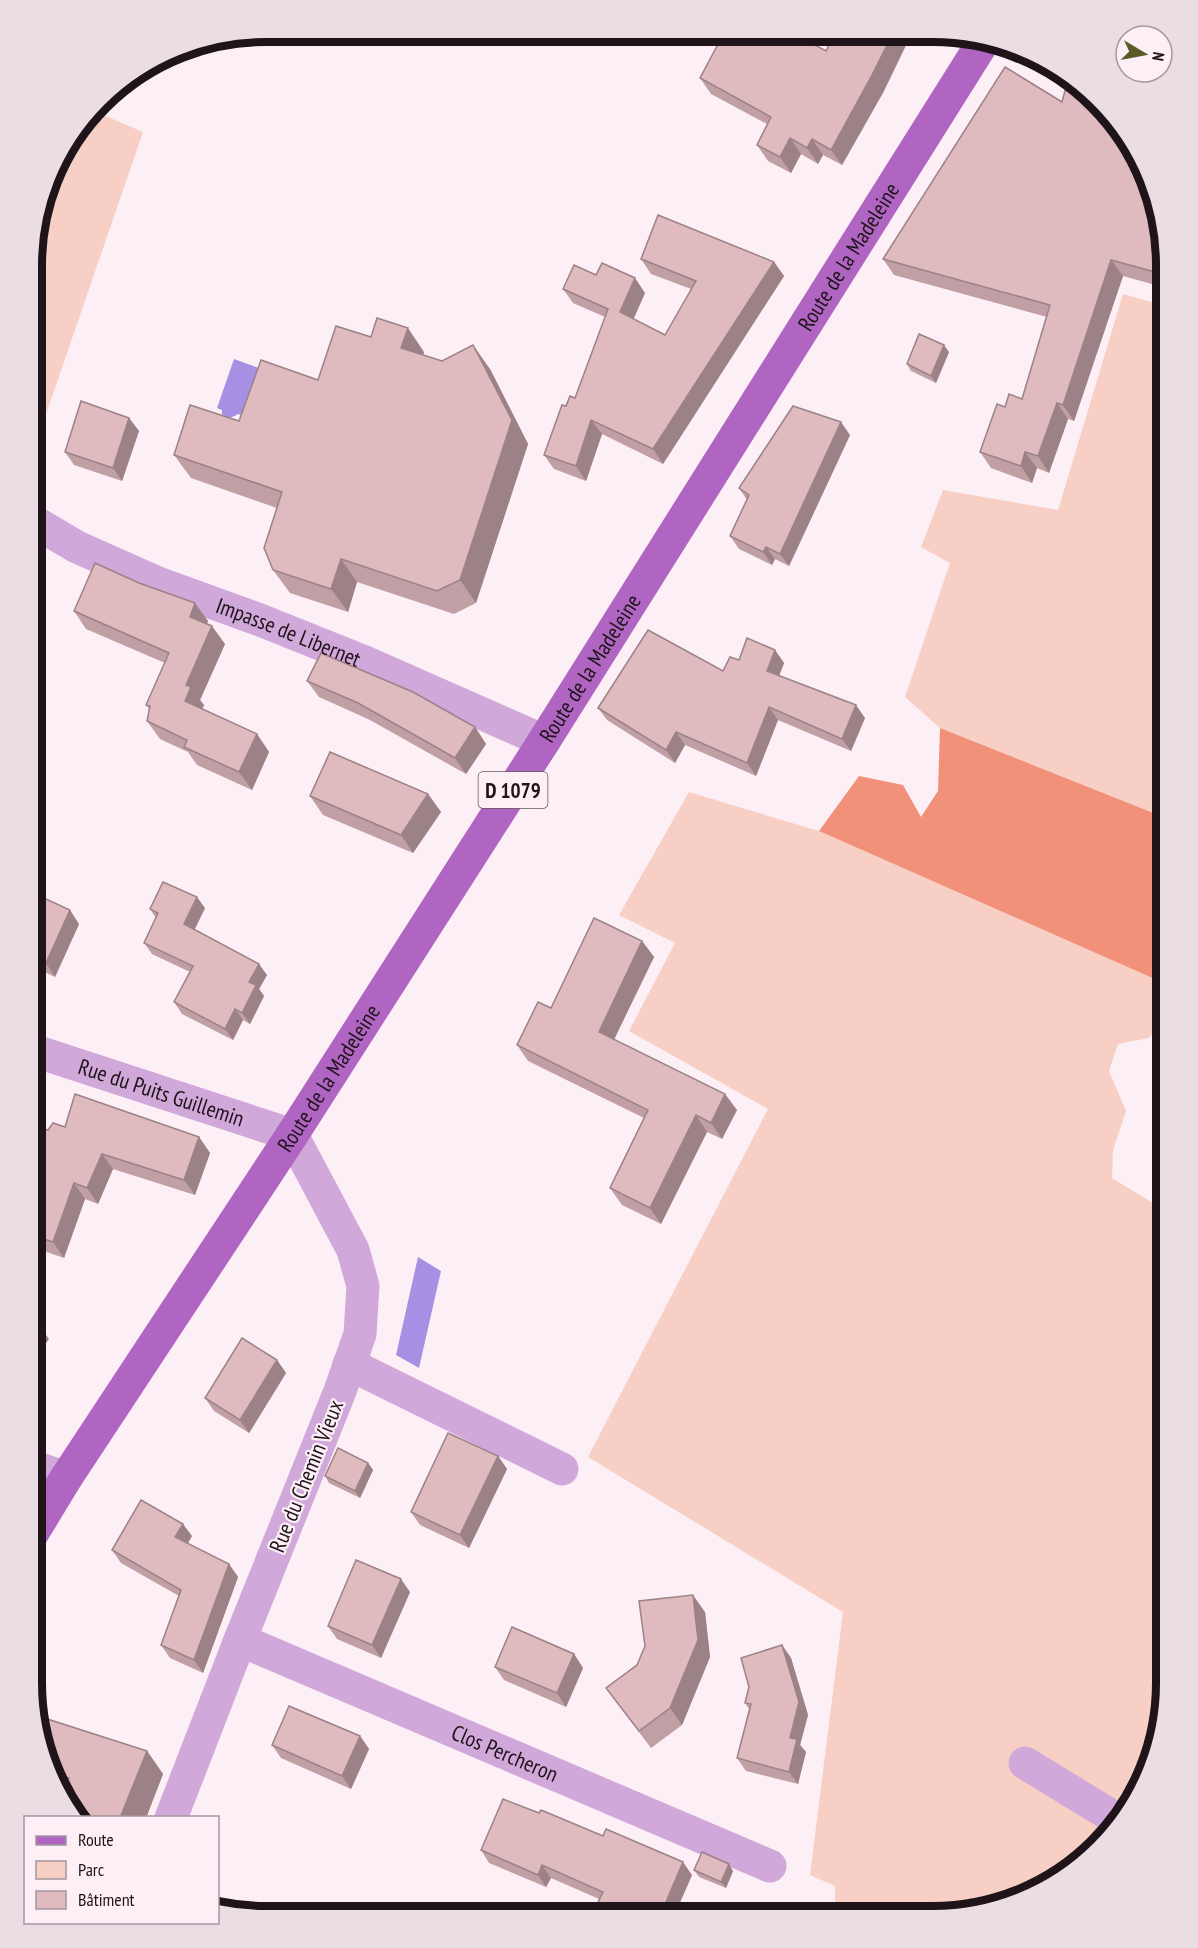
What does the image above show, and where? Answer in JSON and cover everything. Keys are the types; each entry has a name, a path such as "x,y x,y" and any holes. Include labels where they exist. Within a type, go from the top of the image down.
{"main road":[{"name":"Route de la Madeleine","path":"42,1518 292,1135 544,741 980,47"}],"street":[{"name":"Impasse de Libernet","path":"42,526 77,547 158,583 260,620 365,662 544,741"},
{"name":"Rue du Puits Guillemin","path":"42,1053 292,1135"},
{"name":"Rue du Chemin Vieux","path":"172,1816 360,1334 363,1286 353,1250 292,1135"},
{"path":"349,1364 562,1469"},
{"path":"42,1470 66,1478"},
{"name":"Clos Percheron","path":"240,1640 770,1866"},
{"path":"1024,1763 1112,1816"}],"green space":[{"path":"101,114 143,132 42,426 42,250 46,221 54,193 72,153"},
{"path":"1123,294 1156,303 1156,814 940,728 905,697 950,563 921,547 943,490 1058,510"},
{"path":"689,792 819,831 1156,980 1156,1029 1149,1038 1118,1044 1109,1071 1126,1111 1113,1150 1112,1178 1156,1205 1156,1698 1152,1727 1133,1782 1101,1830 1069,1860 1045,1876 1018,1889 977,1902 948,1906 835,1906 835,1886 810,1875 843,1612 588,1457 768,1109 629,1031 675,943 619,915"}],"shaded area":[{"path":"234,359 259,368 243,416 238,414 228,417 217,408"},
{"path":"940,728 1156,814 1156,980 819,831 859,776 903,785 921,817 938,791"},
{"path":"418,1257 441,1271 419,1368 396,1355"}],"building":[{"path":"719,42 810,42 826,51 830,42 888,42 831,150 812,139 807,148 790,138 780,157 757,145 771,117 700,78"},
{"path":"1005,67 1062,102 1066,86 1091,107 1110,129 1133,166 1144,193 1152,221 1156,272 1111,260 1063,405 1057,403 1038,456 1025,452 1021,466 980,452 997,404 1005,407 1009,394 1022,399 1050,305 883,259"},
{"path":"658,215 774,262 653,449 591,420 576,466 544,455 562,405 566,406 570,396 575,398 608,309 563,289 574,265 596,275 602,263 635,278 620,312 665,335 696,281 641,259"},
{"path":"377,318 408,328 401,348 442,361 473,345 512,420 460,580 437,591 341,559 331,589 273,570 264,548 282,492 174,455 190,405 239,421 261,360 318,380 336,326 371,337"},
{"path":"919,334 944,345 931,376 907,364"},
{"path":"81,401 129,418 113,468 65,452"},
{"path":"793,406 841,422 780,554 766,547 763,552 730,536 749,495 739,488"},
{"path":"95,563 139,583 195,603 190,617 212,626 186,685 191,687 185,701 257,734 239,772 184,747 187,740 147,721 150,706 146,705 169,653 74,611"},
{"path":"648,630 723,671 730,657 739,660 747,638 775,650 767,671 856,705 842,739 769,707 747,763 676,732 666,750 598,708"},
{"path":"321,653 413,692 475,727 455,758 358,703 307,681"},
{"path":"330,752 428,794 401,835 310,796"},
{"path":"163,882 197,897 184,924 259,964 249,982 256,985 242,1013 235,1009 225,1029 174,1002 193,966 144,943 158,913 150,909"},
{"path":"42,897 70,910 46,963 42,961"},
{"path":"594,918 642,941 599,1032 725,1094 711,1123 696,1115 650,1208 610,1188 648,1110 517,1045 538,1002 551,1008"},
{"path":"75,1094 199,1137 184,1180 102,1154 87,1188 74,1183 53,1242 42,1238 42,1128 48,1130 53,1123 65,1127"},
{"path":"242,1338 277,1360 240,1420 205,1398"},
{"path":"448,1433 498,1456 460,1535 411,1512"},
{"path":"338,1448 368,1463 355,1491 325,1476"},
{"path":"141,1500 183,1524 175,1537 229,1564 194,1660 161,1645 181,1590 112,1550"},
{"path":"356,1560 401,1579 372,1645 328,1626"},
{"path":"693,1595 698,1640 670,1708 639,1731 606,1688 637,1665 645,1646 639,1601"},
{"path":"512,1627 574,1654 557,1693 495,1667"},
{"path":"782,1645 799,1702 790,1738 797,1739 789,1772 737,1758 751,1704 745,1703 749,1687 741,1658"},
{"path":"289,1706 360,1736 342,1776 272,1745"},
{"path":"45,1718 147,1751 121,1816 86,1816 66,1784 69,1778 62,1776 59,1768"},
{"path":"503,1799 539,1813 541,1810 603,1836 606,1829 683,1862 664,1906 596,1906 603,1892 542,1865 538,1875 481,1850"},
{"path":"702,1852 729,1864 721,1882 694,1870"}]}
